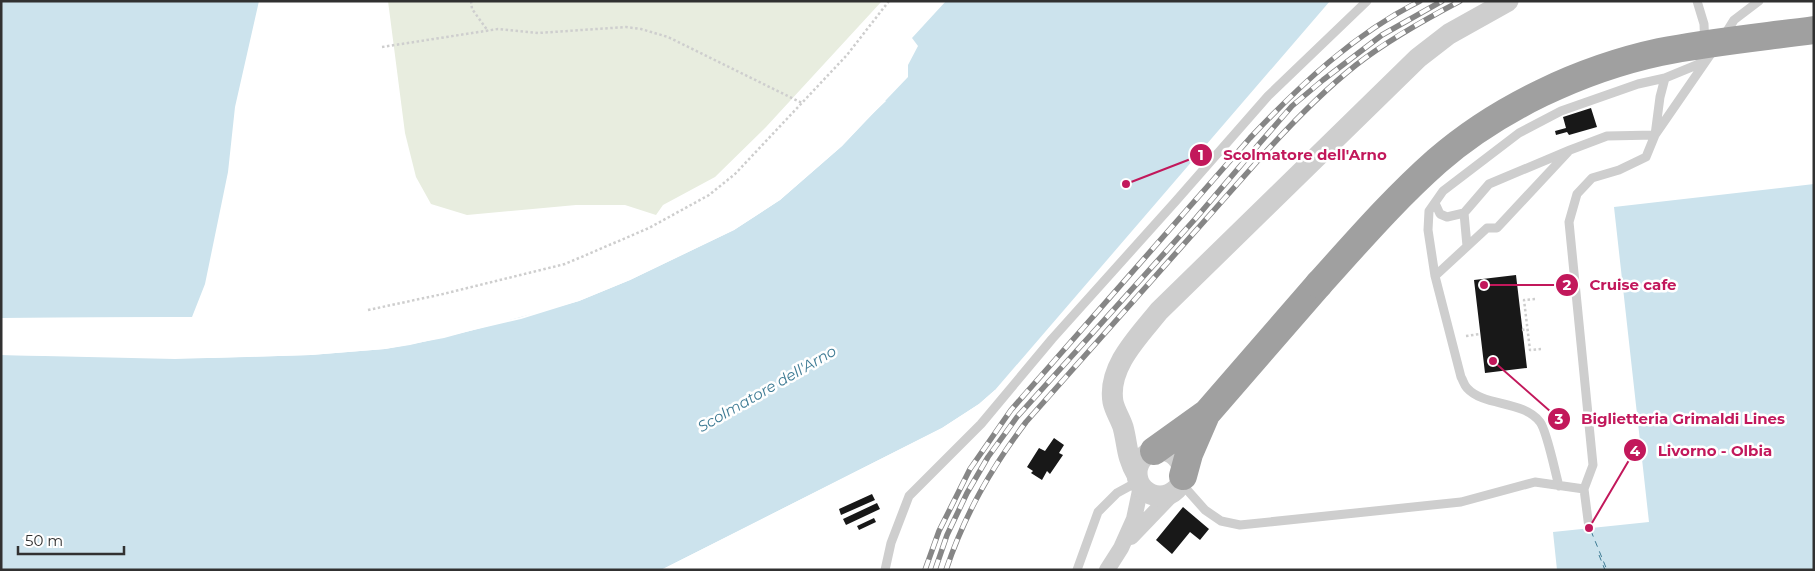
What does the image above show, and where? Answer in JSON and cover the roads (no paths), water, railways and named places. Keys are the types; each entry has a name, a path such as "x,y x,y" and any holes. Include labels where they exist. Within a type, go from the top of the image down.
{"highway":[{"path":"1153,452 1207,413 1319,284 1390,206 1438,160 1480,129 1529,100 1597,70 1660,52 1814,30"},
{"path":"1181,482 1196,437 1207,413"}],"street":[{"path":"1181,482 1166,496 1158,496 1146,491 1130,463 1123,427 1116,413 1113,400 1113,382 1115,374 1136,338 1159,311 1418,58 1449,34 1508,1"},
{"path":"1123,427 1142,439 1153,452"},
{"path":"1107,570 1121,548 1137,512 1141,461 1153,452 1169,452 1175,456 1183,468 1181,482 1121,548"}],"lane":[{"path":"885,570 891,543 908,496 981,424 1052,339 1268,96 1367,1"},
{"path":"1559,486 1541,423 1531,414 1520,409 1477,395 1466,387 1461,377 1435,276 1428,230 1429,211 1443,191 1519,133 1561,111 1638,84 1665,78 1699,64 1705,49 1704,24 1697,1"},
{"path":"1589,528 1584,489 1594,465 1569,222 1577,194 1592,178 1618,170 1646,157 1655,134 1734,20 1759,1"},
{"path":"1655,134 1660,97 1665,78"},
{"path":"1435,203 1440,214 1447,216 1464,213 1489,184 1570,150 1607,136 1655,134"},
{"path":"1435,276 1487,228 1497,228 1570,150"},
{"path":"1464,213 1468,246"},
{"path":"1077,570 1098,512 1117,493 1139,481"},
{"path":"1181,482 1205,510 1221,521 1240,524 1461,502 1535,482 1584,489"}],"water":[{"path":"1,1 259,1 235,107 228,172 205,284 192,317 1,318"},
{"path":"946,1 1330,1 995,390 979,404 942,428 661,570 1,570 1,355 211,358 311,355 385,349 444,338 579,301 630,280 734,230 780,200 842,146 908,77 908,65 918,46 912,38"},
{"path":"1814,184 1814,570 1557,570 1553,532 1649,522 1614,207"}],"railway":[{"path":"925,570 939,531 970,469 1011,410 1269,118 1308,80 1350,45 1396,14 1420,1"},
{"path":"935,570 947,535 967,493 988,457 1017,417 1196,218 1292,106 1382,35 1442,1"},
{"path":"946,570 970,511 990,475 1026,422 1263,155 1308,108 1356,65 1406,31 1460,1"}],"place":[{"name":"Scolmatore dell'Arno","path":"1126,184"},
{"name":"Cruise cafe","path":"1484,285"},
{"name":"Biglietteria Grimaldi Lines","path":"1493,361"},
{"name":"Livorno - Olbia","path":"1589,528"}]}
